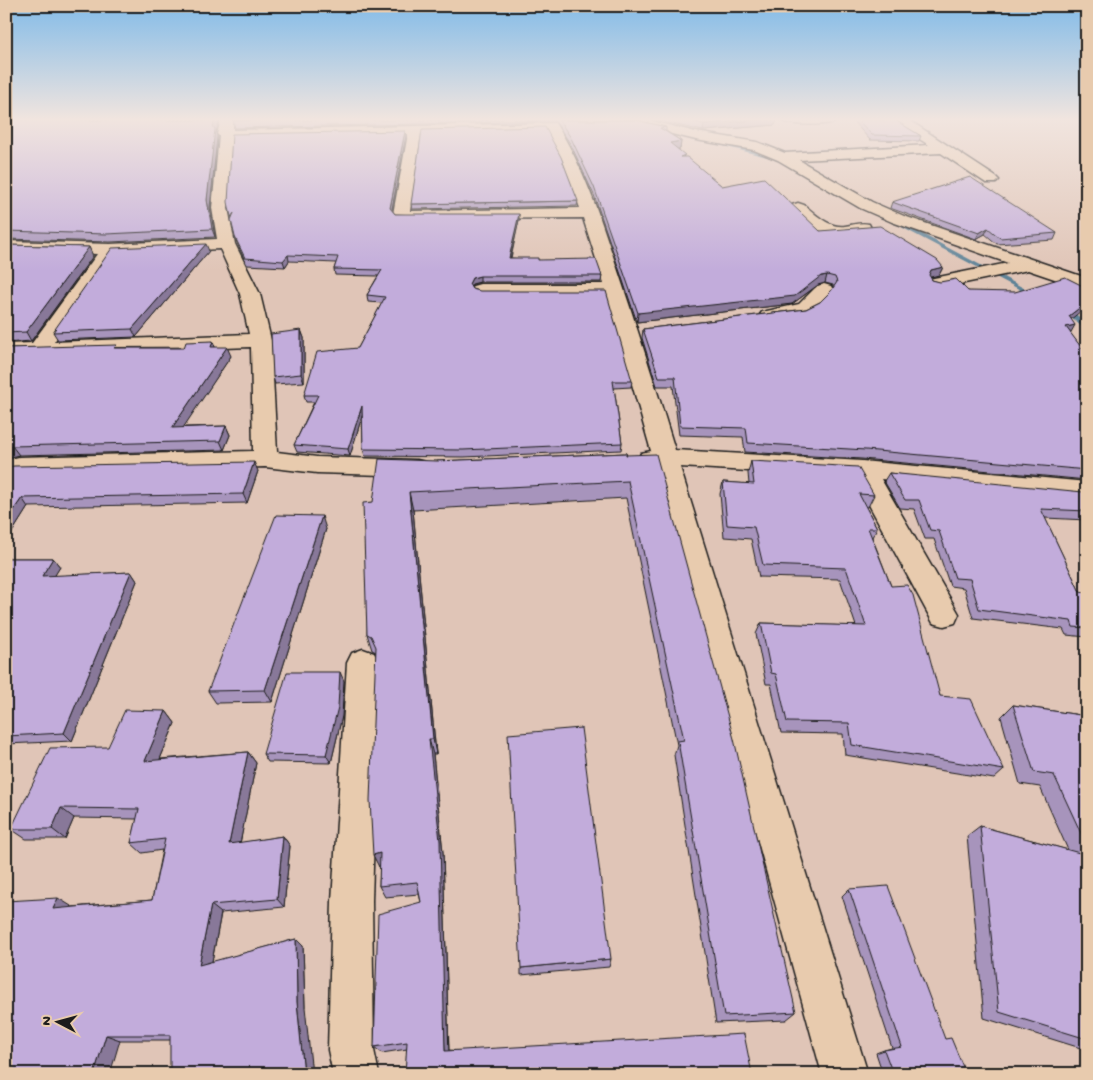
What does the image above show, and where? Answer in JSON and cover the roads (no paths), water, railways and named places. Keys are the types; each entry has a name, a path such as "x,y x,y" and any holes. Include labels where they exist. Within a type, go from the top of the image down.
{"street":[{"path":"223,170 220,208 226,244 250,294 261,340 265,459"},
{"path":"409,170 401,214 403,216 590,213"},
{"path":"574,170 590,213 615,290 638,330 667,458 845,1074"},
{"path":"805,170 892,221 1087,284"},
{"path":"976,170 991,180"},
{"path":"798,208 826,230 833,232 856,230 892,221"},
{"path":"6,246 110,250 226,244"},
{"path":"39,348 110,250"},
{"path":"936,283 1029,264"},
{"path":"480,290 615,290"},
{"path":"754,318 805,309 824,290"},
{"path":"6,350 261,340"},
{"path":"628,460 667,458 862,469 1087,491"},
{"path":"6,469 19,465 265,459 317,465 440,468"},
{"path":"862,469 944,614"},
{"path":"356,1074 352,1050 352,901 363,663"}],"waterway":[{"path":"890,219 1034,295"},
{"path":"1063,310 1072,314 1087,329"}]}
